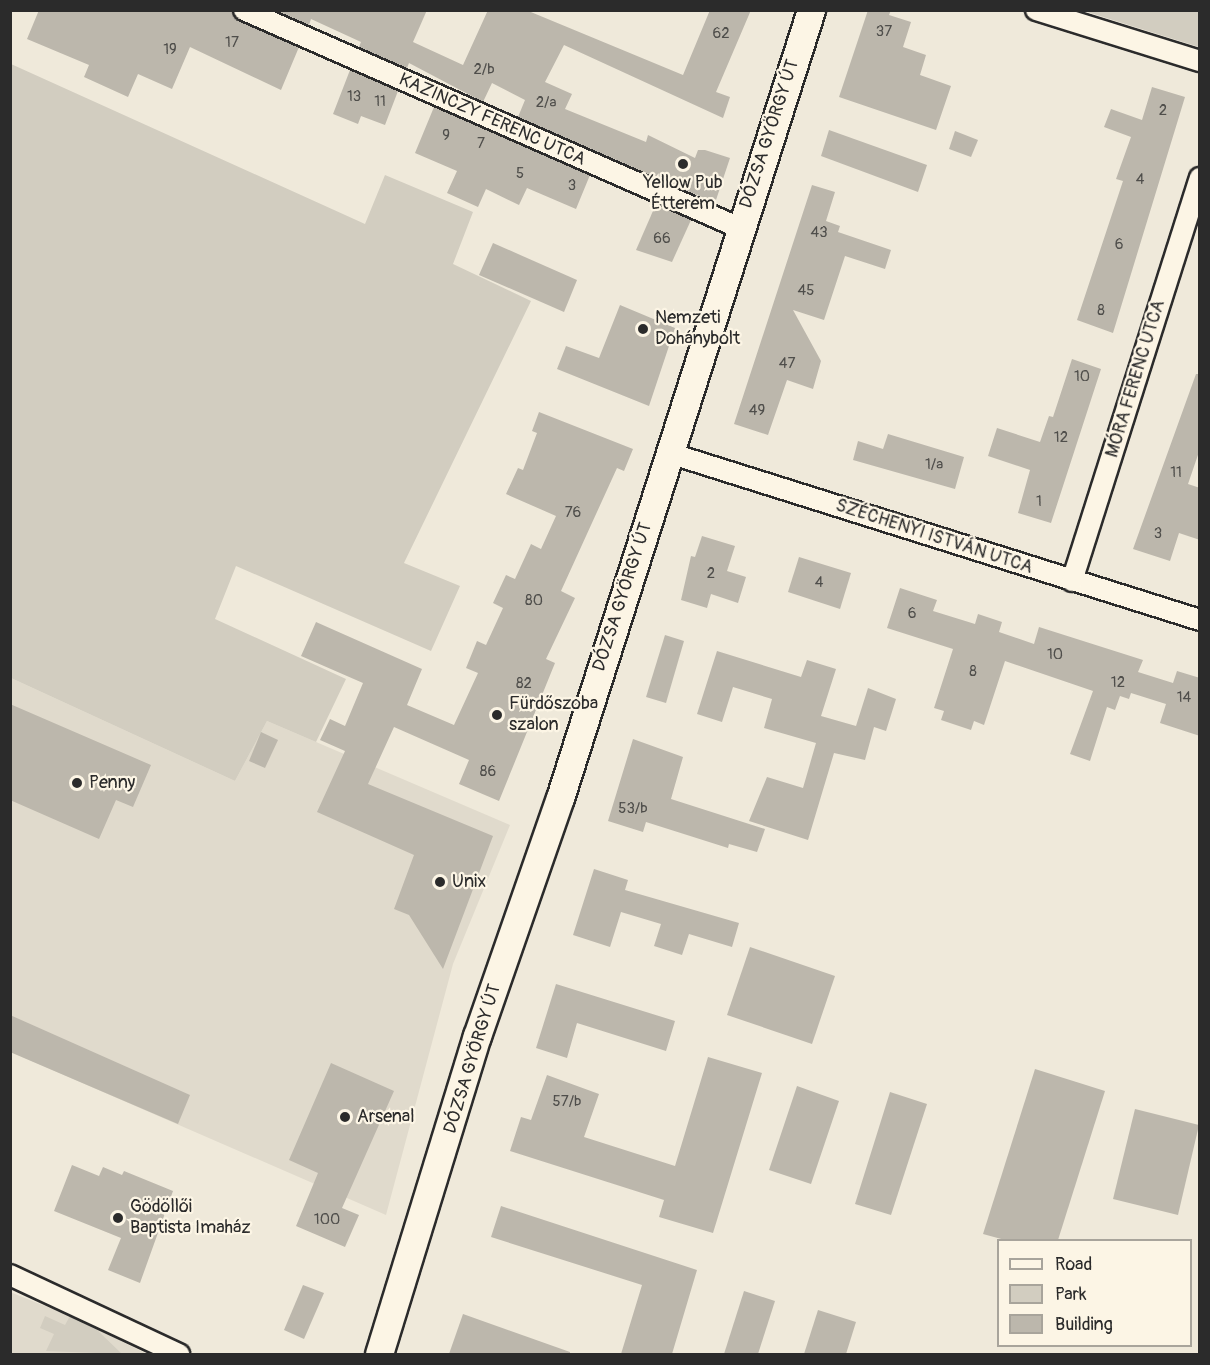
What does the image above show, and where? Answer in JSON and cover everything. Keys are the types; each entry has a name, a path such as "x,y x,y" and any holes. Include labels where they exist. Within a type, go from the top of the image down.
{"main road":[{"name":"DÓZSA GYÖRGY ÚT","path":"379,1354 477,1036 560,798 811,10"}],"street":[{"name":"KAZINCZY FERENC UTCA","path":"244,10 740,228"},
{"path":"1036,10 1200,61"},
{"name":"MÓRA FERENC UTCA","path":"1072,581 1200,178"},
{"name":"SZÉCHENYI ISTVÁN UTCA","path":"669,453 1200,620"},
{"path":"10,1275 179,1354"},
{"path":"133,1334 137,1354"}],"shaded area":[{"path":"11,678 235,781 267,721 510,825 453,964 386,1215 11,1052"},
{"path":"10,1292 70,1316 147,1354 11,1354"}],"green space":[{"path":"1084,11 1199,11 1199,47"},
{"path":"11,64 365,224 385,175 473,212 453,264 531,301 404,563 460,586 431,651 236,566 215,619 346,679 316,742 267,721 235,781 11,678"},
{"path":"45,1316 65,1325 70,1316 94,1327 122,1354 46,1351 54,1334 40,1328"}],"building":[{"path":"39,10 232,10 239,21 299,47 281,90 190,47 172,89 138,74 128,97 84,77 89,65 27,39"},
{"path":"275,10 427,10 413,42 463,65 488,10 526,10 683,75 710,10 751,10 716,92 730,97 723,118 564,45 545,82 572,94 565,109 646,142 648,135 695,158 698,150 705,150 730,158 715,203 518,117 525,100 492,83 483,102 409,63 407,68 359,47 361,42 311,19 309,25"},
{"path":"868,10 891,10 889,15 911,22 903,47 926,55 920,75 951,86 936,130 839,97"},
{"path":"350,70 398,91 385,125 361,116 358,124 333,114"},
{"path":"1152,87 1185,97 1113,333 1077,320 1123,181 1116,179 1131,137 1104,127 1111,109 1142,120"},
{"path":"434,107 590,175 576,209 527,188 519,205 486,189 478,207 447,193 457,171 415,153"},
{"path":"829,130 927,165 918,192 821,156"},
{"path":"955,131 978,140 971,157 949,149"},
{"path":"812,185 835,192 826,221 840,226 838,232 891,250 885,269 845,256 824,320 793,310 821,361 813,389 787,380 768,435 734,424"},
{"path":"656,204 691,220 672,262 636,250"},
{"path":"493,243 577,280 564,312 479,275"},
{"path":"620,305 675,328 649,406 557,369 566,346 599,358"},
{"path":"1072,359 1101,369 1051,523 1018,513 1030,470 988,456 997,428 1040,442 1049,416 1053,417"},
{"path":"1196,374 1200,374 1200,449 1188,484 1200,488 1200,540 1179,533 1170,561 1133,549"},
{"path":"539,412 633,449 624,471 617,468 561,591 575,598 546,659 555,663 499,801 459,784 469,760 394,727 368,784 493,836 443,969 409,915 394,909 414,855 317,812 345,751 320,740 330,719 345,726 363,683 301,656 316,622 422,669 407,705 454,725 478,673 466,668 477,641 486,645 503,608 493,603 506,575 515,579 531,544 541,549 556,516 506,494 518,468 523,470 537,433 532,431"},
{"path":"888,434 964,457 955,489 853,460 858,441 883,449"},
{"path":"702,536 735,546 727,571 746,577 738,603 711,594 707,608 681,600 691,556 695,557"},
{"path":"799,557 851,573 840,609 788,592"},
{"path":"900,588 937,600 933,611 975,624 978,614 1002,622 999,632 1034,644 1039,627 1143,660 1138,672 1173,683 1177,671 1200,678 1200,736 1160,723 1166,704 1131,693 1129,699 1120,696 1115,710 1107,707 1090,761 1070,754 1093,691 1005,661 984,725 974,721 971,730 941,720 944,711 934,708 953,649 887,628"},
{"path":"665,635 684,641 666,703 646,697"},
{"path":"717,651 801,677 807,660 836,669 821,716 856,726 868,688 896,699 886,731 874,727 865,760 834,753 808,840 749,821 767,777 803,788 816,743 764,728 772,699 733,687 722,722 697,714"},
{"name":"Penny","path":"10,704 151,765 133,807 116,800 99,839 10,800"},
{"path":"261,732 278,740 265,768 249,761"},
{"path":"633,739 683,757 671,799 765,829 757,852 729,844 728,848 646,822 643,832 608,821"},
{"path":"594,869 628,880 625,890 739,923 732,947 689,934 682,955 654,946 661,924 621,912 610,947 573,935"},
{"path":"750,947 835,976 812,1044 727,1015"},
{"path":"556,984 675,1021 666,1051 577,1023 567,1058 536,1048"},
{"path":"10,1015 190,1095 178,1124 10,1052"},
{"path":"708,1057 762,1073 713,1233 659,1217 664,1200 510,1151 521,1117 531,1120 547,1075 599,1094 584,1137 675,1166"},
{"name":"Arsenal","path":"331,1063 394,1091 342,1208 359,1215 345,1247 296,1226 318,1173 289,1160"},
{"path":"1035,1069 1105,1091 1058,1239 1001,1239 983,1234"},
{"path":"797,1086 839,1101 811,1184 769,1170"},
{"path":"890,1092 927,1104 891,1215 855,1204"},
{"path":"1135,1109 1199,1125 1178,1215 1113,1199"},
{"name":"Gödöllői Baptista Imaház","path":"72,1165 99,1176 103,1167 122,1175 124,1171 173,1191 140,1283 108,1270 121,1238 54,1211"},
{"path":"501,1206 697,1270 672,1354 621,1354 642,1285 491,1237"},
{"path":"303,1285 324,1293 304,1339 284,1330"},
{"path":"744,1291 775,1301 758,1354 724,1354"},
{"path":"818,1310 856,1322 846,1354 804,1354"},
{"path":"463,1314 570,1352 570,1354 449,1354"}],"place":[{"name":"Yellow Pub Étterem","path":"683,164"},
{"name":"Nemzeti Dohánybolt","path":"643,329"},
{"name":"Fürdőszoba szalon","path":"497,715"},
{"name":"Penny","path":"77,783"},
{"name":"Unix","path":"440,882"},
{"name":"Arsenal","path":"345,1117"},
{"name":"Gödöllői Baptista Imaház","path":"118,1218"}]}
